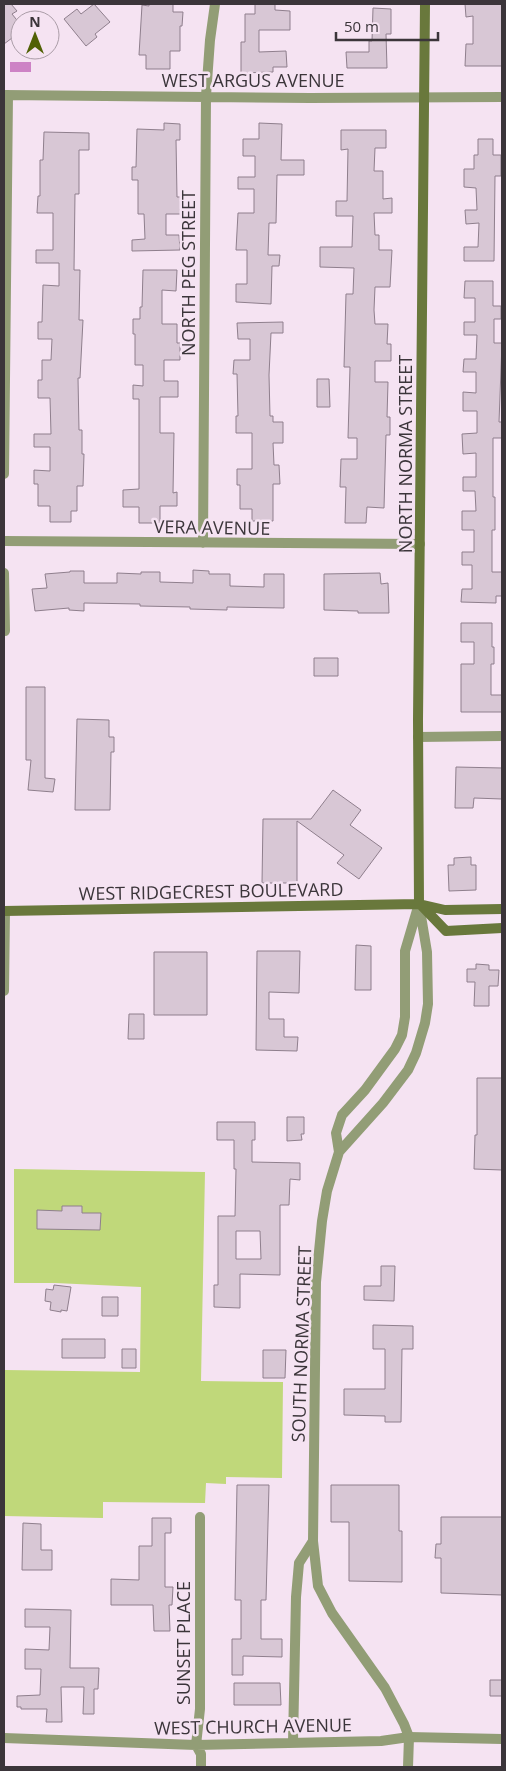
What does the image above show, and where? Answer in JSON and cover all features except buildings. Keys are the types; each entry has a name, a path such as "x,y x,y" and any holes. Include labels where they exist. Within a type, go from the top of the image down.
{"main road":[{"name":"NORTH NORMA STREET","path":"419,904 418,737 425,4"},
{"name":"WEST RIDGECREST BOULEVARD","path":"4,911 419,904 445,910 502,909"},
{"path":"419,904 446,931 502,928"}],"street":[{"name":"NORTH PEG STREET","path":"202,543 206,96 215,4"},
{"name":"WEST ARGUS AVENUE","path":"6,95 502,97"},
{"path":"4,474 6,95"},
{"name":"VERA AVENUE","path":"4,541 420,544"},
{"path":"4,573 5,631"},
{"path":"418,737 502,736"},
{"name":"SOUTH NORMA STREET","path":"339,1152 336,1133 342,1115 365,1090 395,1049 402,1035 405,1017 405,951 419,904"},
{"name":"SOUTH NORMA STREET","path":"408,1767 409,1737 404,1724 385,1688 332,1613 318,1586 313,1540 316,1282 327,1191 339,1152 383,1103 408,1070 426,1023 428,1004 426,952 419,904"},
{"path":"4,911 4,991"},
{"name":"SUNSET PLACE","path":"200,1517 200,1709 196,1745 201,1754 201,1767"},
{"path":"293,1742 296,1597 299,1563 313,1540"},
{"name":"WEST CHURCH AVENUE","path":"4,1738 196,1745 381,1740 409,1737 502,1739"}],"green space":[{"path":"14,1169 205,1172 201,1381 283,1382 282,1478 226,1477 226,1484 206,1483 205,1503 103,1502 103,1518 4,1516 5,1370 140,1372 141,1287 14,1283"}],"shaded area":[{"path":"10,62 31,62 31,72 10,72"}]}
